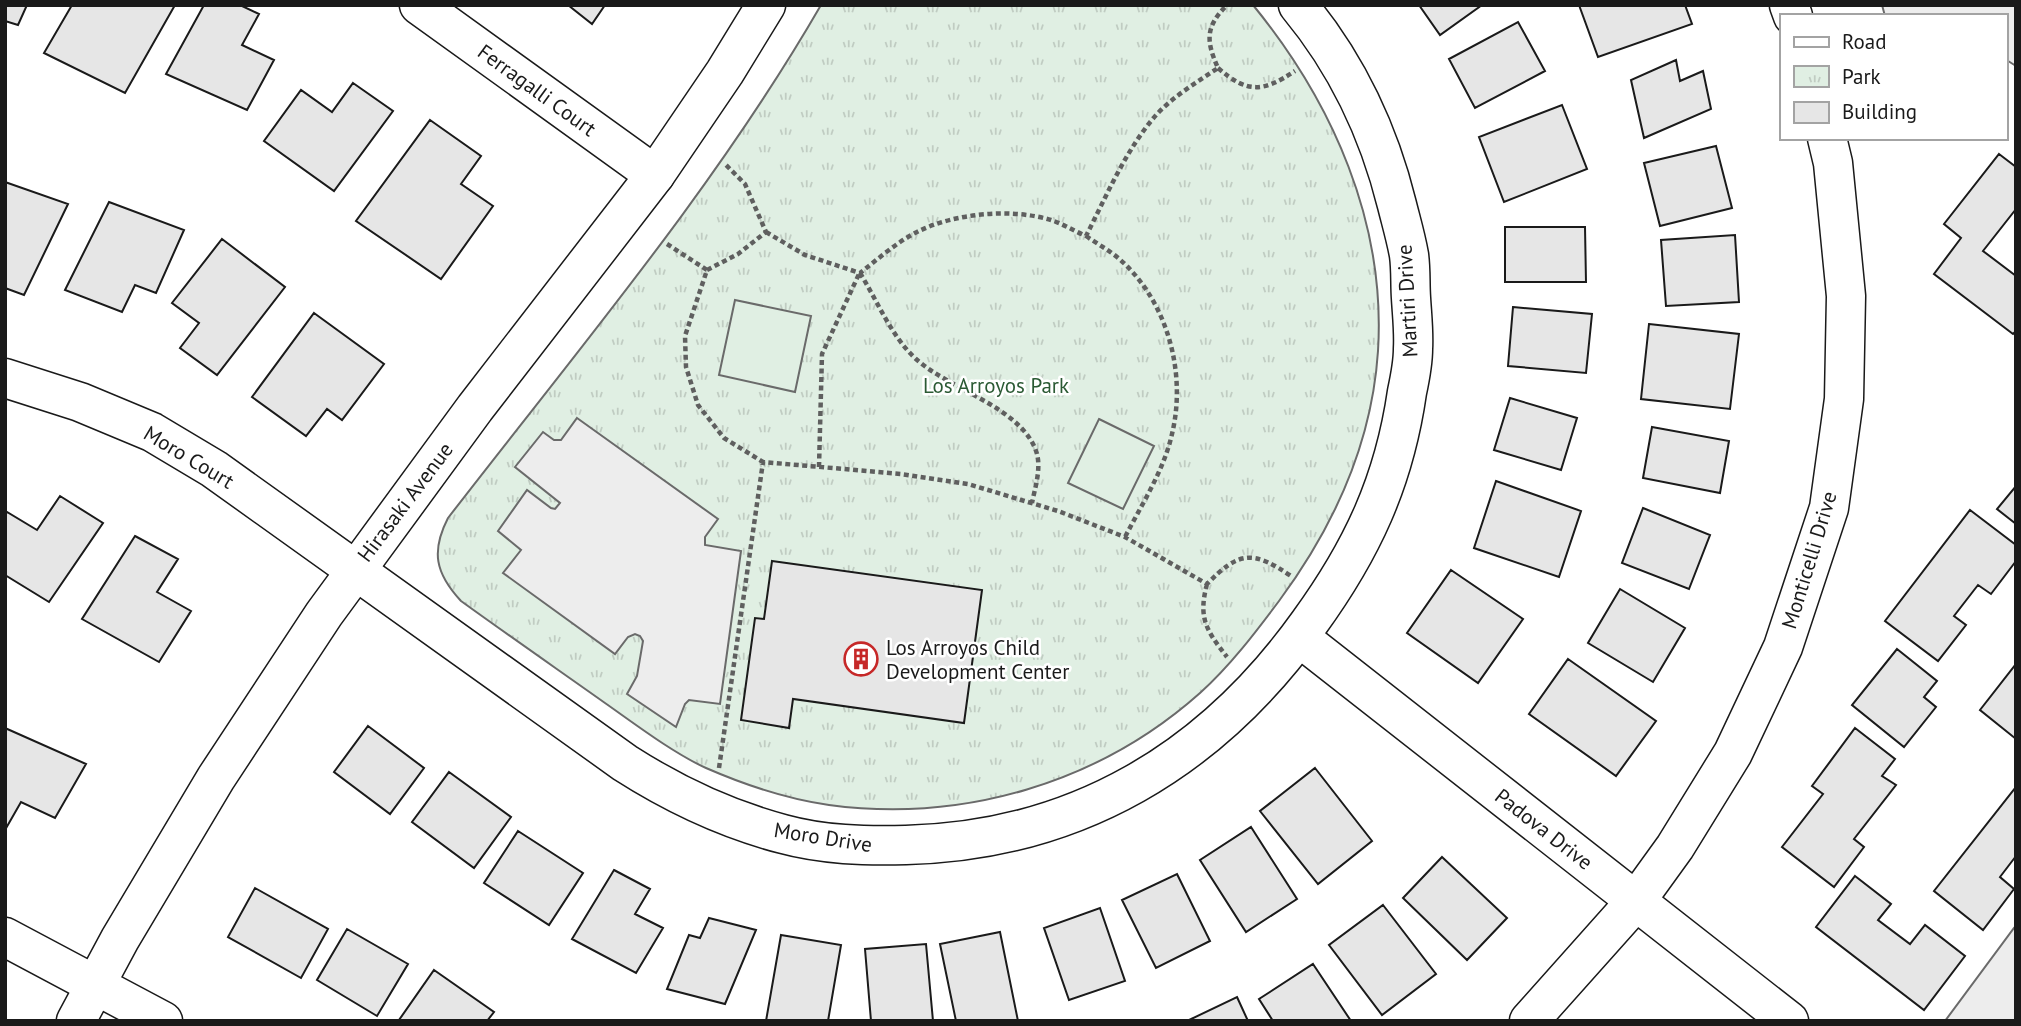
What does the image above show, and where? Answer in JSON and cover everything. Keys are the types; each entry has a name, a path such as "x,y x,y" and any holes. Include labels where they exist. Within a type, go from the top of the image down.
{"street":[{"name":"Ferragalli Court","path":"419,5 655,175"},
{"name":"Hirasaki Avenue","path":"76,1021 94,985 216,778 355,570 475,408 655,175 725,72 766,5"},
{"name":"Martiri Drive","path":"1298,5 1356,89 1387,166 1409,255 1413,351 1401,434 1378,507 1333,590 1299,637"},
{"name":"Monticelli Drive","path":"1529,1021 1636,901 1675,847 1733,753 1783,647 1829,508 1844,399 1846,296 1833,163 1827,140"},
{"name":"Moro Court","path":"5,378 80,402 152,432 214,469 355,570"},
{"name":"Moro Drive","path":"355,570 625,763 667,790 722,814 786,835 859,846 943,844 1028,829 1081,811 1143,780 1203,738 1261,684 1299,637"},
{"name":"Padova Drive","path":"1299,637 1789,1021"},
{"path":"5,937 163,1021"}],"path":[{"path":"1227,5 1213,22 1209,33 1210,47 1218,68 1246,87 1259,88 1274,85 1295,71"},
{"path":"1086,236 1140,136 1159,112 1218,68"},
{"path":"725,164 745,184 766,232 805,254 860,273 893,332 916,359 954,386 1005,414 1026,434 1037,455 1038,476 1032,503"},
{"path":"819,467 822,354 860,273 917,232 944,222 978,215 1011,215 1050,220 1086,236 1118,258 1146,289 1162,318 1175,357 1177,401 1172,435 1156,476 1125,537"},
{"path":"766,232 738,254 707,270 685,336 686,367 698,405 724,438 764,462 901,474 968,484 1032,503 1125,537 1207,584"},
{"path":"667,244 707,270"},
{"path":"719,768 764,462"},
{"path":"1227,657 1211,636 1203,619 1202,603 1207,584 1224,567 1241,559 1261,558 1291,577"}],"green space":[{"name":"Los Arroyos Park","path":"821,5 1253,5 1282,43 1330,124 1363,211 1373,257 1378,303 1378,351 1374,385 1358,452 1346,484 1316,544 1299,573 1251,637 1222,672 1200,693 1161,724 1118,751 1074,773 1027,790 979,801 929,808 879,809 829,805 798,799 736,780 706,768 654,738 461,601 446,581 438,561 439,541 448,518 691,204 780,72"},
{"path":"735,300 811,316 795,392 719,375"},
{"path":"1099,419 1154,446 1123,509 1068,483"}],"shaded area":[{"path":"1882,5 2016,5 2016,66 2007,60 2007,14 1884,14"},
{"path":"577,418 718,519 705,537 705,545 741,551 720,704 689,700 676,727 627,694 637,676 643,641 640,636 635,634 628,637 615,654 503,573 521,550 498,531 527,490 551,508 555,509 560,503 515,467 543,432 554,440 561,440"},
{"path":"2016,926 2016,1021 1945,1021 2014,928"}],"building":[{"path":"5,5 27,5 18,25 5,21"},
{"path":"72,5 175,5 125,93 44,53"},
{"path":"204,5 240,5 259,14 242,45 274,60 247,110 166,74"},
{"path":"568,5 605,5 592,24"},
{"path":"1419,5 1482,5 1440,35"},
{"path":"1579,5 1685,5 1692,24 1598,57"},
{"path":"1518,22 1545,71 1475,108 1449,59"},
{"path":"1676,60 1680,81 1703,71 1711,109 1644,138 1631,80"},
{"path":"353,83 393,111 334,191 264,141 301,90 332,112"},
{"path":"1562,105 1587,169 1504,202 1479,137"},
{"path":"430,120 481,156 461,184 493,206 441,279 356,221"},
{"path":"1716,146 1732,208 1660,226 1644,163"},
{"path":"1999,154 2016,167 2016,209 1983,251 2016,276 2016,331 2013,334 1934,274 1961,238 1944,224"},
{"path":"5,182 68,204 24,295 5,288"},
{"path":"109,202 184,230 156,293 135,285 122,312 65,290"},
{"path":"1505,227 1585,227 1586,282 1505,282"},
{"path":"1735,235 1739,302 1666,306 1661,240"},
{"path":"222,239 285,287 217,375 180,348 199,323 172,303"},
{"path":"1513,307 1592,314 1586,373 1508,366"},
{"path":"314,313 384,364 342,420 327,409 306,436 252,397"},
{"path":"1649,324 1739,334 1730,409 1641,399"},
{"path":"1510,398 1577,418 1561,470 1494,450"},
{"path":"1652,427 1729,441 1720,493 1643,478"},
{"path":"1496,481 1581,511 1559,577 1474,548"},
{"path":"2016,486 2016,524 1997,509"},
{"path":"60,496 103,523 49,602 5,575 5,514 7,512 37,530"},
{"path":"1643,508 1710,535 1689,589 1622,563"},
{"path":"1970,510 2016,545 2016,561 1991,594 1978,585 1954,616 1966,625 1938,661 1885,621"},
{"path":"135,536 178,559 157,592 191,611 159,662 82,619"},
{"name":"Los Arroyos Child Development Center","path":"772,561 982,590 964,723 793,699 789,728 741,720 755,618 764,619"},
{"path":"1451,570 1523,619 1478,683 1407,633"},
{"path":"1620,589 1685,628 1653,682 1588,643"},
{"path":"1897,649 1937,681 1924,697 1936,707 1904,747 1852,705"},
{"path":"1568,659 1656,721 1616,776 1529,714"},
{"path":"2016,664 2016,739 1980,710"},
{"path":"368,726 424,768 390,814 334,772"},
{"path":"5,728 86,764 55,818 21,802 5,830"},
{"path":"1855,728 1895,759 1882,776 1896,785 1854,839 1864,847 1834,887 1782,847 1823,794 1812,786"},
{"path":"1315,768 1372,841 1318,884 1260,811"},
{"path":"449,772 511,817 474,868 412,822"},
{"path":"2016,787 2016,856 2000,877 2014,889 1983,930 1934,891"},
{"path":"1251,827 1297,899 1246,932 1200,860"},
{"path":"518,831 583,873 549,925 484,883"},
{"path":"1442,857 1507,918 1467,960 1403,898"},
{"path":"614,870 650,889 635,914 663,928 636,973 572,939"},
{"path":"1177,874 1210,941 1156,968 1122,900"},
{"path":"1855,876 1891,904 1878,920 1910,944 1925,925 1965,956 1924,1010 1816,927"},
{"path":"255,888 328,929 301,978 228,937"},
{"path":"1383,905 1436,974 1382,1015 1329,945"},
{"path":"1100,908 1125,981 1069,1000 1044,928"},
{"path":"709,918 756,930 725,1004 667,989 689,935 700,938"},
{"path":"347,929 408,964 377,1016 317,980"},
{"path":"1000,932 1018,1021 956,1021 940,944"},
{"path":"781,935 841,945 828,1021 766,1021"},
{"path":"926,944 933,1021 871,1021 865,949"},
{"path":"1313,964 1351,1021 1273,1021 1259,999"},
{"path":"434,970 494,1012 487,1021 399,1020"},
{"path":"1237,997 1248,1021 1187,1021"}],"place":[{"name":"Los Arroyos Child Development Center","path":"861,659"}]}
